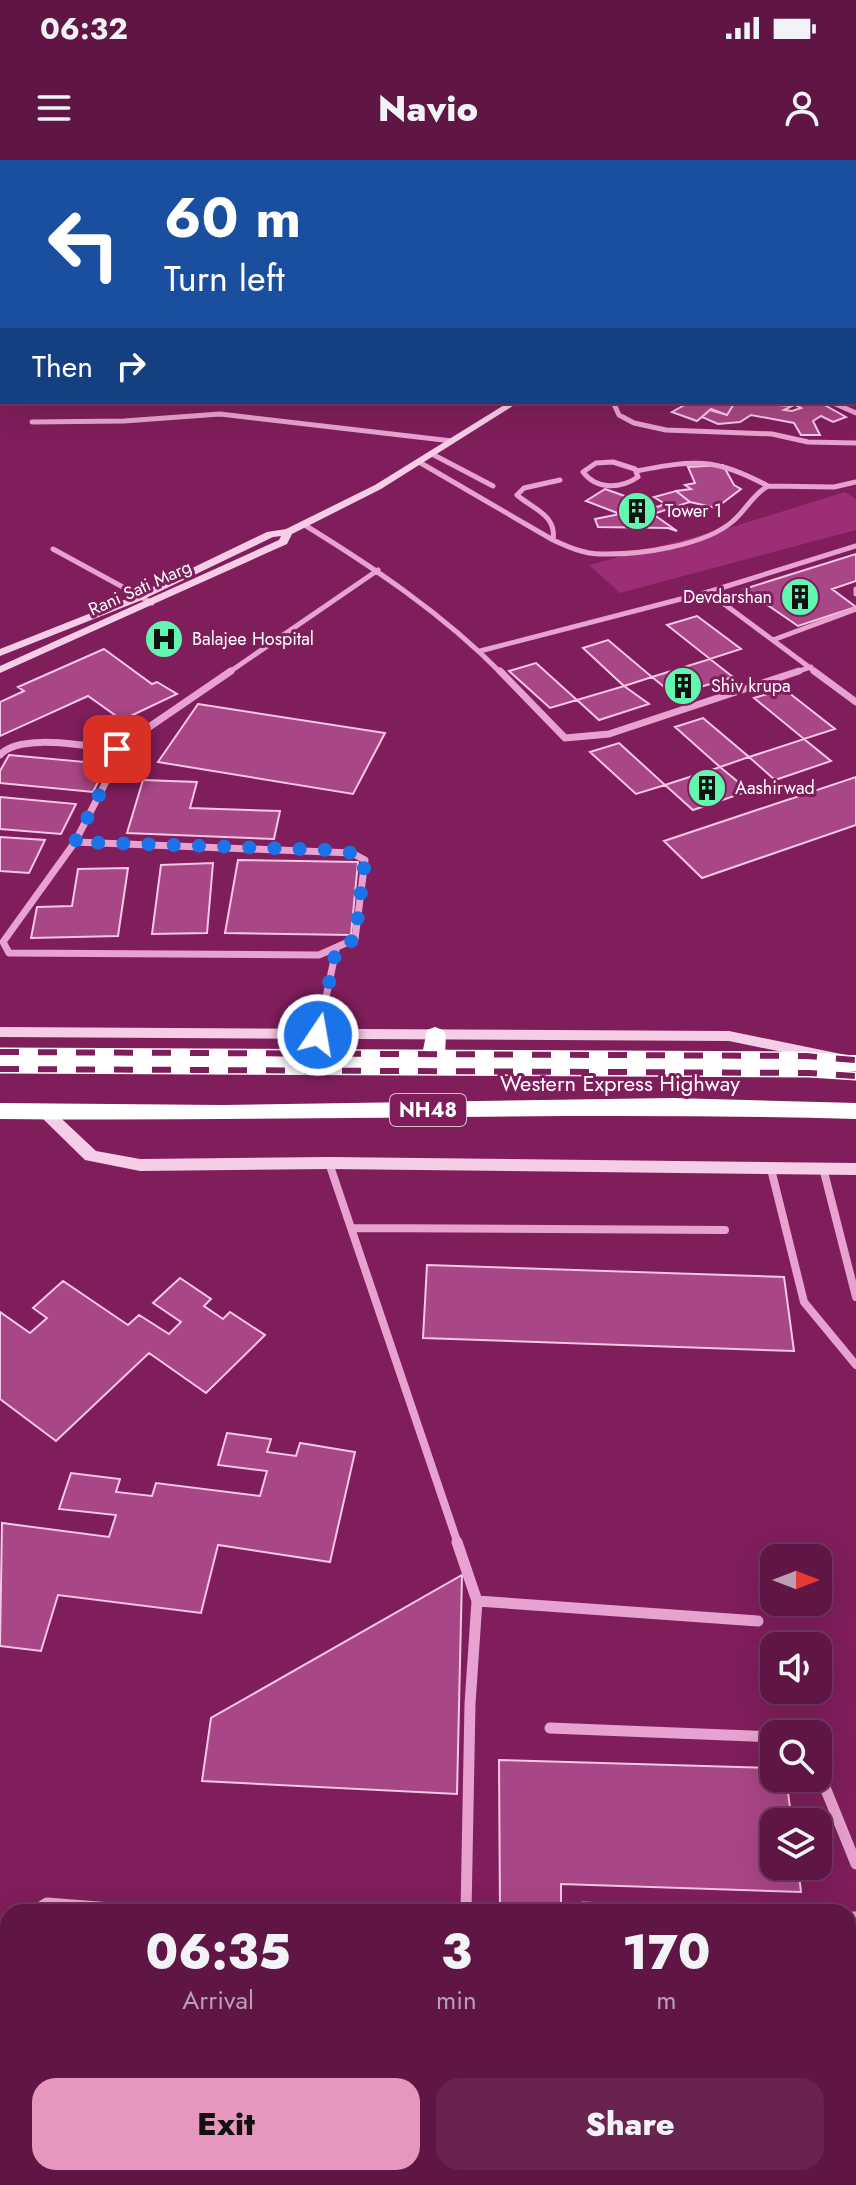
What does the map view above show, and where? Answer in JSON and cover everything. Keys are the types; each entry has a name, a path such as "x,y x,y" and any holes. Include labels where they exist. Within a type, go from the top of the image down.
{"highway":[{"path":"433,1063 435,1035"},
{"name":"Western Express Highway","path":"0,1062 856,1063"},
{"path":"730,1064 738,1108"},
{"name":"Western Express Highway","path":"0,1111 222,1113 738,1108 856,1111"}],"street":[{"name":"Rani Sati Marg","path":"0,653 138,598 271,534 288,532 378,487 512,404"},
{"path":"614,404 619,415 634,423 666,430 772,434 808,442 856,443"},
{"path":"836,404 856,413"},
{"path":"32,422 136,421 220,414 452,441"},
{"path":"432,454 493,486"},
{"path":"636,471 638,477 634,481 612,486 594,483 583,472 589,465 604,461 622,463 636,471 684,461 718,462 768,486 834,487 856,482"},
{"path":"419,462 553,540 575,550 601,554 676,546 708,538 733,521 759,491 768,486"},
{"path":"553,540 556,530 553,521 517,495 524,488 560,480"},
{"path":"303,524 378,570 480,651 565,738 609,734 811,667"},
{"name":"Rani Sati Marg","path":"1,669 283,542 288,532"},
{"path":"480,651 708,592 856,546"},
{"path":"53,549 152,603"},
{"path":"0,755 7,747 24,742 117,749 378,570"},
{"path":"708,592 856,702"},
{"path":"773,640 856,609"},
{"path":"75,842 352,853 365,860 355,939 319,955 9,953 3,942 75,842 115,764 117,749"},
{"path":"318,1035 336,950"},
{"path":"0,1032 729,1036 856,1063"},
{"path":"43,1110 91,1156 140,1165 329,1163 856,1169"},
{"path":"329,1163 477,1601 470,1704 466,1904"},
{"path":"823,1168 856,1297"},
{"path":"771,1169 804,1302 856,1364"},
{"path":"352,1228 725,1230"},
{"path":"856,1349 856,1364"},
{"path":"477,1601 758,1621"},
{"path":"550,1728 760,1736"},
{"path":"827,1792 856,1864"}],"shaded area":[{"path":"845,492 856,499 856,530 620,593 589,565 732,527"}],"building":[{"path":"686,404 734,404 727,415 711,409 697,421 672,412"},
{"path":"734,404 792,406 784,410 792,411 801,408 794,404 823,404 846,417 833,422 821,416 813,421 820,435 801,435 794,423 751,415 740,422 718,424 702,417 710,410 727,415"},
{"path":"723,465 734,485 741,489 716,508 690,502 676,491 691,489 685,485 695,483 688,467"},
{"name":"Tower 1","path":"605,489 636,500 645,498 657,507 665,504 654,497 676,491 690,502 653,514 677,531 668,528 598,527 595,519 620,514 586,501"},
{"name":"Devdarshan","path":"856,554 856,581 832,589 856,607 798,626 744,589"},
{"name":"Shiv krupa","path":"697,616 741,649 710,659 667,625"},
{"name":"Shiv krupa","path":"608,640 652,677 624,686 583,648"},
{"path":"104,649 152,684 157,682 177,694 122,720 88,696 0,736 0,702 24,691 18,687"},
{"name":"Shiv krupa","path":"710,659 733,677 674,695 652,677"},
{"path":"536,663 577,700 550,708 509,671"},
{"name":"Shiv krupa","path":"624,686 649,704 599,720 577,700"},
{"name":"Aashirwad","path":"784,689 835,729 804,739 754,698"},
{"path":"198,704 385,733 353,794 158,762"},
{"name":"Aashirwad","path":"703,718 749,757 720,767 675,727"},
{"name":"Aashirwad","path":"804,739 831,761 775,780 749,757"},
{"path":"619,743 665,785 636,794 590,752"},
{"path":"9,755 107,764 93,792 0,783 0,771"},
{"name":"Aashirwad","path":"720,767 749,791 693,810 665,785"},
{"path":"856,777 856,825 702,878 664,841"},
{"path":"143,780 197,782 190,808 280,811 274,839 127,833"},
{"path":"0,797 76,804 61,834 0,829"},
{"path":"0,837 45,840 29,873 0,871"},
{"path":"238,860 358,862 351,935 225,933"},
{"path":"213,863 207,933 152,934 161,865"},
{"path":"128,868 118,936 31,938 37,907 72,906 78,869"},
{"path":"427,1265 784,1277 794,1351 423,1338"},
{"path":"180,1278 211,1299 204,1306 223,1319 230,1312 265,1335 206,1393 149,1353 56,1441 0,1399 0,1312 30,1333 47,1318 33,1308 63,1281 128,1325 139,1315 169,1334 181,1322 153,1303"},
{"path":"227,1433 271,1439 267,1452 296,1456 300,1443 355,1452 330,1562 218,1545 201,1613 58,1595 41,1651 0,1646 2,1523 109,1537 116,1515 59,1509 71,1473 120,1479 116,1492 152,1496 156,1483 260,1496 267,1471 218,1465"},
{"path":"462,1575 457,1794 202,1781 211,1718"},
{"path":"499,1760 760,1768 760,1792 788,1792 790,1808 760,1808 760,1880 800,1880 801,1892 561,1884 561,1904 500,1904"}],"railway":[{"path":"0,1052 806,1056 856,1060"},
{"path":"0,1069 809,1073 856,1076"}],"place":[{"name":"Tower 1","path":"637,511"},
{"name":"Devdarshan","path":"800,597"},
{"name":"Balajee Hospital","path":"164,639"},
{"name":"Shiv krupa","path":"683,686"},
{"name":"Aashirwad","path":"707,788"}],"route":[{"path":"117,749 115,764 75,842 334,850 352,853 365,860 355,939 336,950 318,1035"}]}
